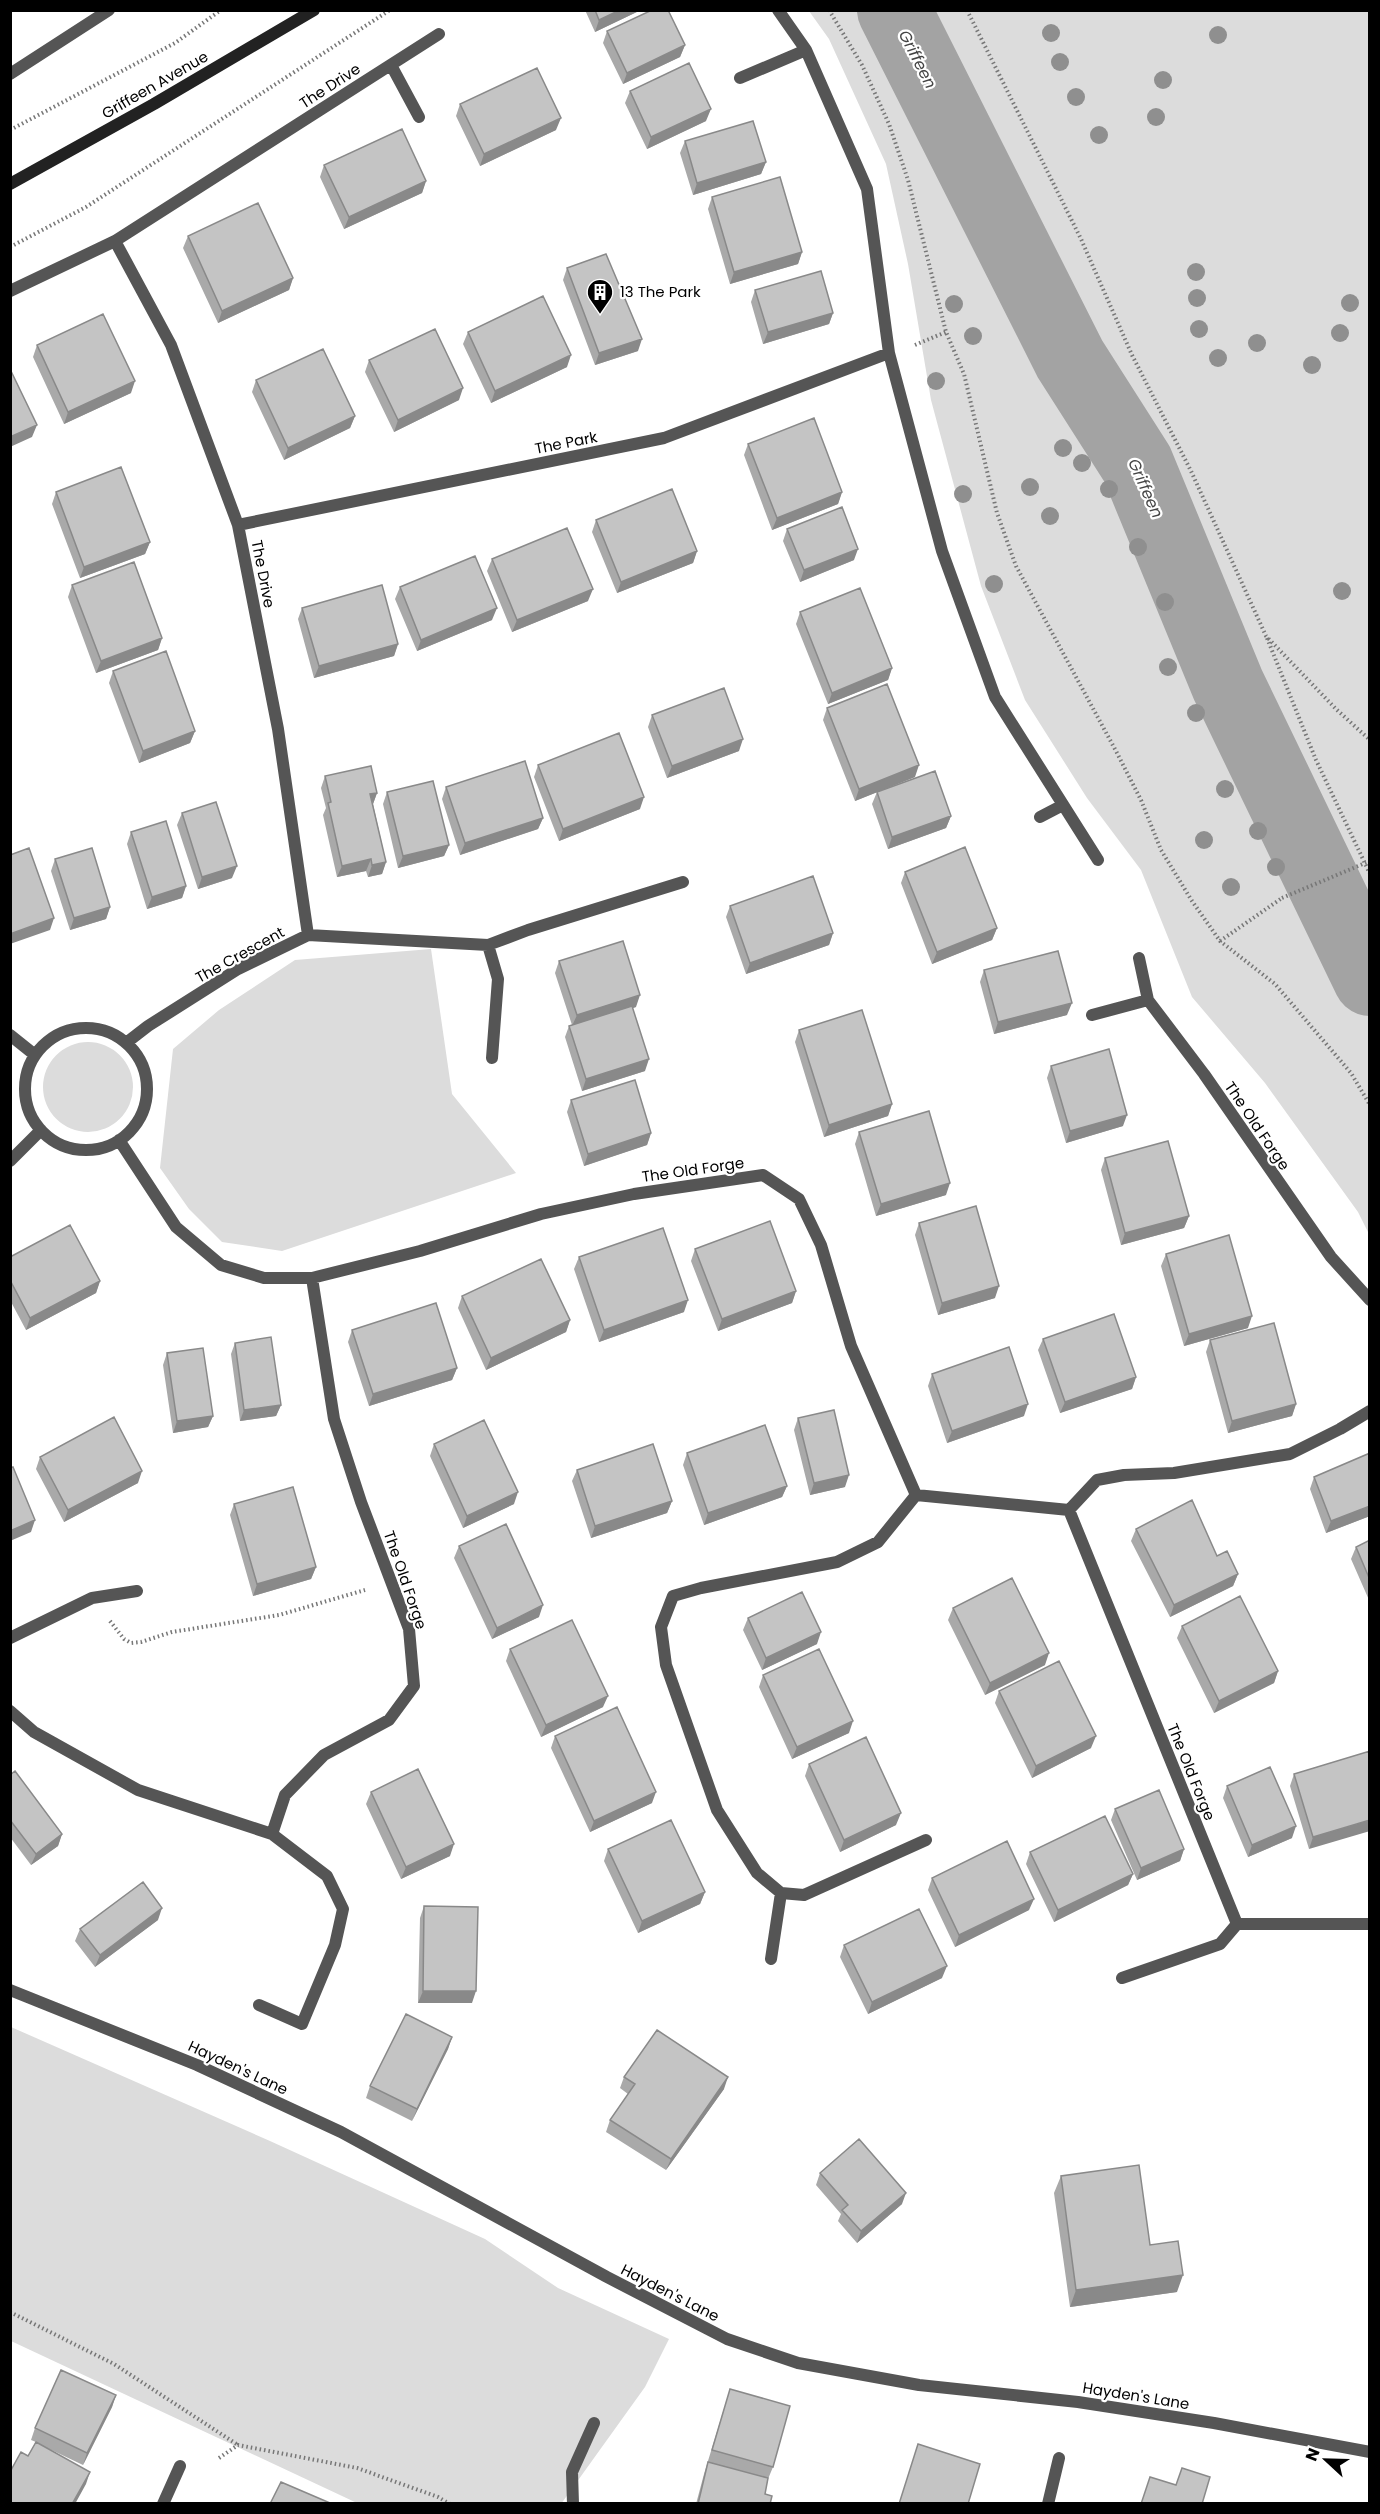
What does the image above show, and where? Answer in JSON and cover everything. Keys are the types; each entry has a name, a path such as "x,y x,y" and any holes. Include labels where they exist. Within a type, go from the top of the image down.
{"street":[{"path":"10,74 110,10"},
{"name":"Griffeen Avenue","path":"10,184 154,105 314,10"},
{"path":"778,10 806,50 867,189 889,353 942,551 995,698 1098,860"},
{"name":"The Drive","path":"10,291 115,241 439,34"},
{"path":"740,78 806,50"},
{"path":"391,65 419,117"},
{"name":"The Drive","path":"115,241 171,345 238,525 278,729 308,935"},
{"name":"The Park","path":"238,525 664,438 889,353"},
{"path":"1040,817 1063,805"},
{"name":"The Crescent","path":"126,1043 148,1026 238,969 308,935 488,945 528,930 683,882"},
{"path":"488,945 498,979 492,1058"},
{"name":"The Old Forge","path":"1139,958 1148,1000 1204,1074 1331,1257 1370,1300"},
{"path":"1092,1015 1148,1000"},
{"path":"88,1028 109,1032 126,1043 138,1057 146,1074 147,1093 143,1112 133,1128 119,1140 99,1149 79,1149 58,1143 41,1130 31,1113 26,1094 27,1073 35,1055 50,1040 68,1030 88,1028"},
{"path":"10,1035 35,1055"},
{"path":"10,1161 41,1130"},
{"name":"The Old Forge","path":"119,1140 176,1227 221,1264 264,1278 312,1278 420,1251 541,1214 634,1194 763,1175 799,1199 821,1245 851,1346 916,1495"},
{"name":"The Old Forge","path":"272,1834 285,1795 324,1755 389,1720 414,1686 409,1629 361,1502 334,1419 312,1278"},
{"path":"926,1839 804,1895 781,1893 757,1873 717,1810 666,1665 661,1627 673,1596 701,1588 837,1562 878,1542 916,1495 1069,1510 1097,1480 1124,1475 1174,1473 1290,1454 1370,1411"},
{"name":"The Old Forge","path":"1069,1510 1237,1924"},
{"path":"10,1638 98,1597 137,1591"},
{"path":"10,1712 34,1732 138,1790 272,1834 327,1876 343,1909 336,1945 302,2024 260,2005"},
{"path":"771,1959 781,1893"},
{"path":"1122,1978 1220,1944 1237,1924 1370,1924"},
{"name":"Hayden's Lane","path":"10,1990 197,2065 341,2132 650,2300 727,2339 747,2346 798,2363 919,2385 1078,2402 1214,2423 1370,2452"},
{"path":"573,2504 572,2472 594,2423"},
{"path":"1048,2504 1059,2458"},
{"path":"163,2504 180,2466"}],"path":[{"path":"10,130 175,43 221,10"},
{"path":"10,247 86,207 390,10"},
{"path":"829,10 862,65 889,124 908,180 946,332 963,374 997,513 1016,566 1121,760 1141,800 1161,850 1220,941 1275,984 1351,1073 1370,1105"},
{"path":"967,10 1081,239 1132,355 1196,481 1266,636 1312,750 1370,874"},
{"path":"1266,636 1336,710 1370,740"},
{"path":"1220,941 1282,898 1370,861"},
{"path":"98,1597 105,1615 124,1640 131,1643 172,1632 279,1615 346,1597 391,1581"},
{"path":"10,2312 114,2364 238,2445 357,2468 450,2504"},
{"path":"219,2458 238,2445"}],"shaded area":[{"path":"809,11 1369,11 1369,1234 1358,1212 1265,1083 1192,997 1141,870 1087,798 1025,700 981,586 931,400 908,264 886,164 829,39"},
{"path":"431,949 452,1094 516,1173 282,1251 222,1242 189,1209 160,1168 173,1049 219,1010 295,960"},
{"path":"88,1042 105,1046 120,1055 129,1070 133,1087 129,1104 120,1119 105,1128 88,1132 71,1128 56,1119 47,1104 43,1087 47,1070 56,1055 71,1046"},
{"path":"11,2027 485,2239 558,2288 669,2339 645,2387 561,2504 357,2503 11,2341"}],"building":[{"path":"595,10 620,10 599,20"},
{"path":"652,10 668,10 685,45 627,73 607,31"},
{"path":"689,63 711,109 651,137 630,91"},
{"path":"537,68 561,118 484,154 460,104"},
{"path":"753,121 766,162 697,183 685,141"},
{"path":"402,129 426,181 349,217 324,165"},
{"path":"780,177 802,252 734,272 712,197"},
{"path":"258,203 293,278 222,311 188,236"},
{"name":"13 The Park","path":"606,254 642,339 599,353 567,268"},
{"path":"821,271 833,313 768,332 755,290"},
{"path":"543,296 571,355 495,391 468,332"},
{"path":"103,314 135,381 68,412 37,345"},
{"path":"435,329 463,388 398,420 369,360"},
{"path":"323,349 355,416 288,448 256,380"},
{"path":"10,369 37,425 10,437"},
{"path":"814,418 842,492 777,518 748,444"},
{"path":"121,467 150,542 84,567 56,492"},
{"path":"672,489 697,551 621,582 596,520"},
{"path":"842,507 858,549 804,570 787,529"},
{"path":"567,528 593,589 517,620 492,559"},
{"path":"475,556 497,608 421,640 400,587"},
{"path":"134,562 162,638 101,661 72,585"},
{"path":"382,585 398,644 319,666 302,608"},
{"path":"860,588 892,668 832,693 800,612"},
{"path":"166,651 195,731 143,751 113,671"},
{"path":"887,684 919,765 859,789 827,708"},
{"path":"724,688 743,739 672,766 652,715"},
{"path":"619,733 644,797 563,829 538,765"},
{"path":"525,761 543,818 465,843 446,787"},
{"path":"371,766 377,793 370,794 386,862 372,865 371,859 342,866 328,803 331,802 325,776"},
{"path":"935,771 951,816 892,837 877,792"},
{"path":"433,781 449,845 403,856 387,792"},
{"path":"216,802 237,866 202,877 182,813"},
{"path":"166,821 186,886 152,897 131,832"},
{"path":"965,847 997,928 937,952 905,872"},
{"path":"29,848 54,918 10,934 10,855"},
{"path":"92,848 110,907 74,918 55,859"},
{"path":"813,876 833,933 750,963 730,906"},
{"path":"623,941 640,995 577,1015 559,961"},
{"path":"1058,951 1072,1003 998,1022 984,970"},
{"path":"632,1006 649,1059 586,1079 569,1026"},
{"path":"862,1010 892,1104 829,1125 799,1030"},
{"path":"1109,1049 1127,1115 1070,1131 1051,1066"},
{"path":"635,1080 651,1133 588,1154 571,1100"},
{"path":"929,1111 950,1183 881,1204 859,1132"},
{"path":"1168,1141 1189,1216 1125,1233 1105,1158"},
{"path":"976,1206 999,1286 942,1303 919,1223"},
{"path":"770,1221 796,1291 722,1319 695,1249"},
{"path":"70,1225 100,1281 30,1318 10,1280 10,1257"},
{"path":"663,1228 688,1300 604,1330 579,1257"},
{"path":"1229,1235 1252,1316 1189,1334 1166,1254"},
{"path":"541,1259 570,1320 491,1358 462,1296"},
{"path":"436,1303 457,1368 373,1394 352,1330"},
{"path":"1114,1314 1136,1377 1065,1402 1043,1339"},
{"path":"1274,1323 1296,1404 1232,1421 1210,1340"},
{"path":"271,1337 281,1405 244,1410 235,1343"},
{"path":"1009,1347 1028,1404 952,1431 932,1374"},
{"path":"203,1348 213,1416 177,1421 167,1353"},
{"path":"834,1410 849,1475 814,1483 798,1418"},
{"path":"114,1417 142,1471 68,1510 40,1457"},
{"path":"484,1420 518,1492 467,1516 434,1444"},
{"path":"765,1425 787,1486 708,1513 687,1453"},
{"path":"653,1444 672,1501 595,1526 577,1470"},
{"path":"1370,1453 1370,1506 1331,1521 1314,1477"},
{"path":"13,1467 35,1520 10,1531 10,1468"},
{"path":"293,1487 316,1567 257,1584 234,1504"},
{"path":"1192,1500 1217,1556 1227,1551 1238,1574 1174,1605 1136,1529"},
{"path":"506,1524 543,1605 497,1628 459,1546"},
{"path":"1370,1540 1370,1580 1356,1547"},
{"path":"1012,1578 1049,1653 990,1683 953,1608"},
{"path":"802,1592 821,1632 766,1658 748,1618"},
{"path":"1240,1596 1278,1671 1219,1701 1182,1626"},
{"path":"572,1620 608,1696 546,1725 510,1649"},
{"path":"819,1649 853,1721 797,1747 763,1675"},
{"path":"1059,1661 1096,1736 1036,1766 999,1691"},
{"path":"617,1707 656,1792 594,1821 555,1736"},
{"path":"866,1737 901,1813 844,1840 809,1764"},
{"path":"1370,1751 1370,1820 1313,1837 1294,1774"},
{"path":"1270,1767 1296,1826 1252,1845 1227,1786"},
{"path":"418,1769 454,1844 406,1867 371,1792"},
{"path":"15,1771 62,1834 36,1854 10,1820 10,1775"},
{"path":"1159,1790 1184,1849 1141,1868 1115,1809"},
{"path":"1105,1816 1133,1874 1058,1910 1030,1852"},
{"path":"671,1820 705,1892 642,1921 608,1849"},
{"path":"1007,1841 1034,1899 959,1935 932,1878"},
{"path":"143,1882 162,1908 100,1955 80,1929"},
{"path":"424,1906 478,1907 476,1991 423,1991"},
{"path":"919,1909 947,1966 872,2002 844,1945"},
{"path":"406,2014 452,2037 417,2109 370,2086"},
{"path":"657,2030 728,2077 671,2159 610,2120 635,2084 624,2077"},
{"path":"859,2139 906,2193 861,2231 842,2210 848,2205 820,2173"},
{"path":"1139,2165 1150,2245 1178,2241 1183,2275 1076,2290 1061,2176"},
{"path":"61,2370 116,2395 87,2453 35,2428"},
{"path":"730,2389 790,2406 773,2467 712,2450"},
{"path":"36,2442 90,2472 72,2504 10,2504 10,2472 21,2452 28,2456"},
{"path":"918,2444 980,2464 968,2504 899,2504"},
{"path":"708,2462 768,2478 765,2494 772,2496 770,2504 698,2504"},
{"path":"1182,2468 1210,2477 1202,2504 1141,2504 1150,2477 1176,2485"},
{"path":"281,2482 330,2503 270,2504"}],"waterway":[{"name":"Griffeen","path":"894,10 1070,359 1137,464 1228,685 1370,979"}],"place":[{"name":"13 The Park","path":"600,315"}]}
